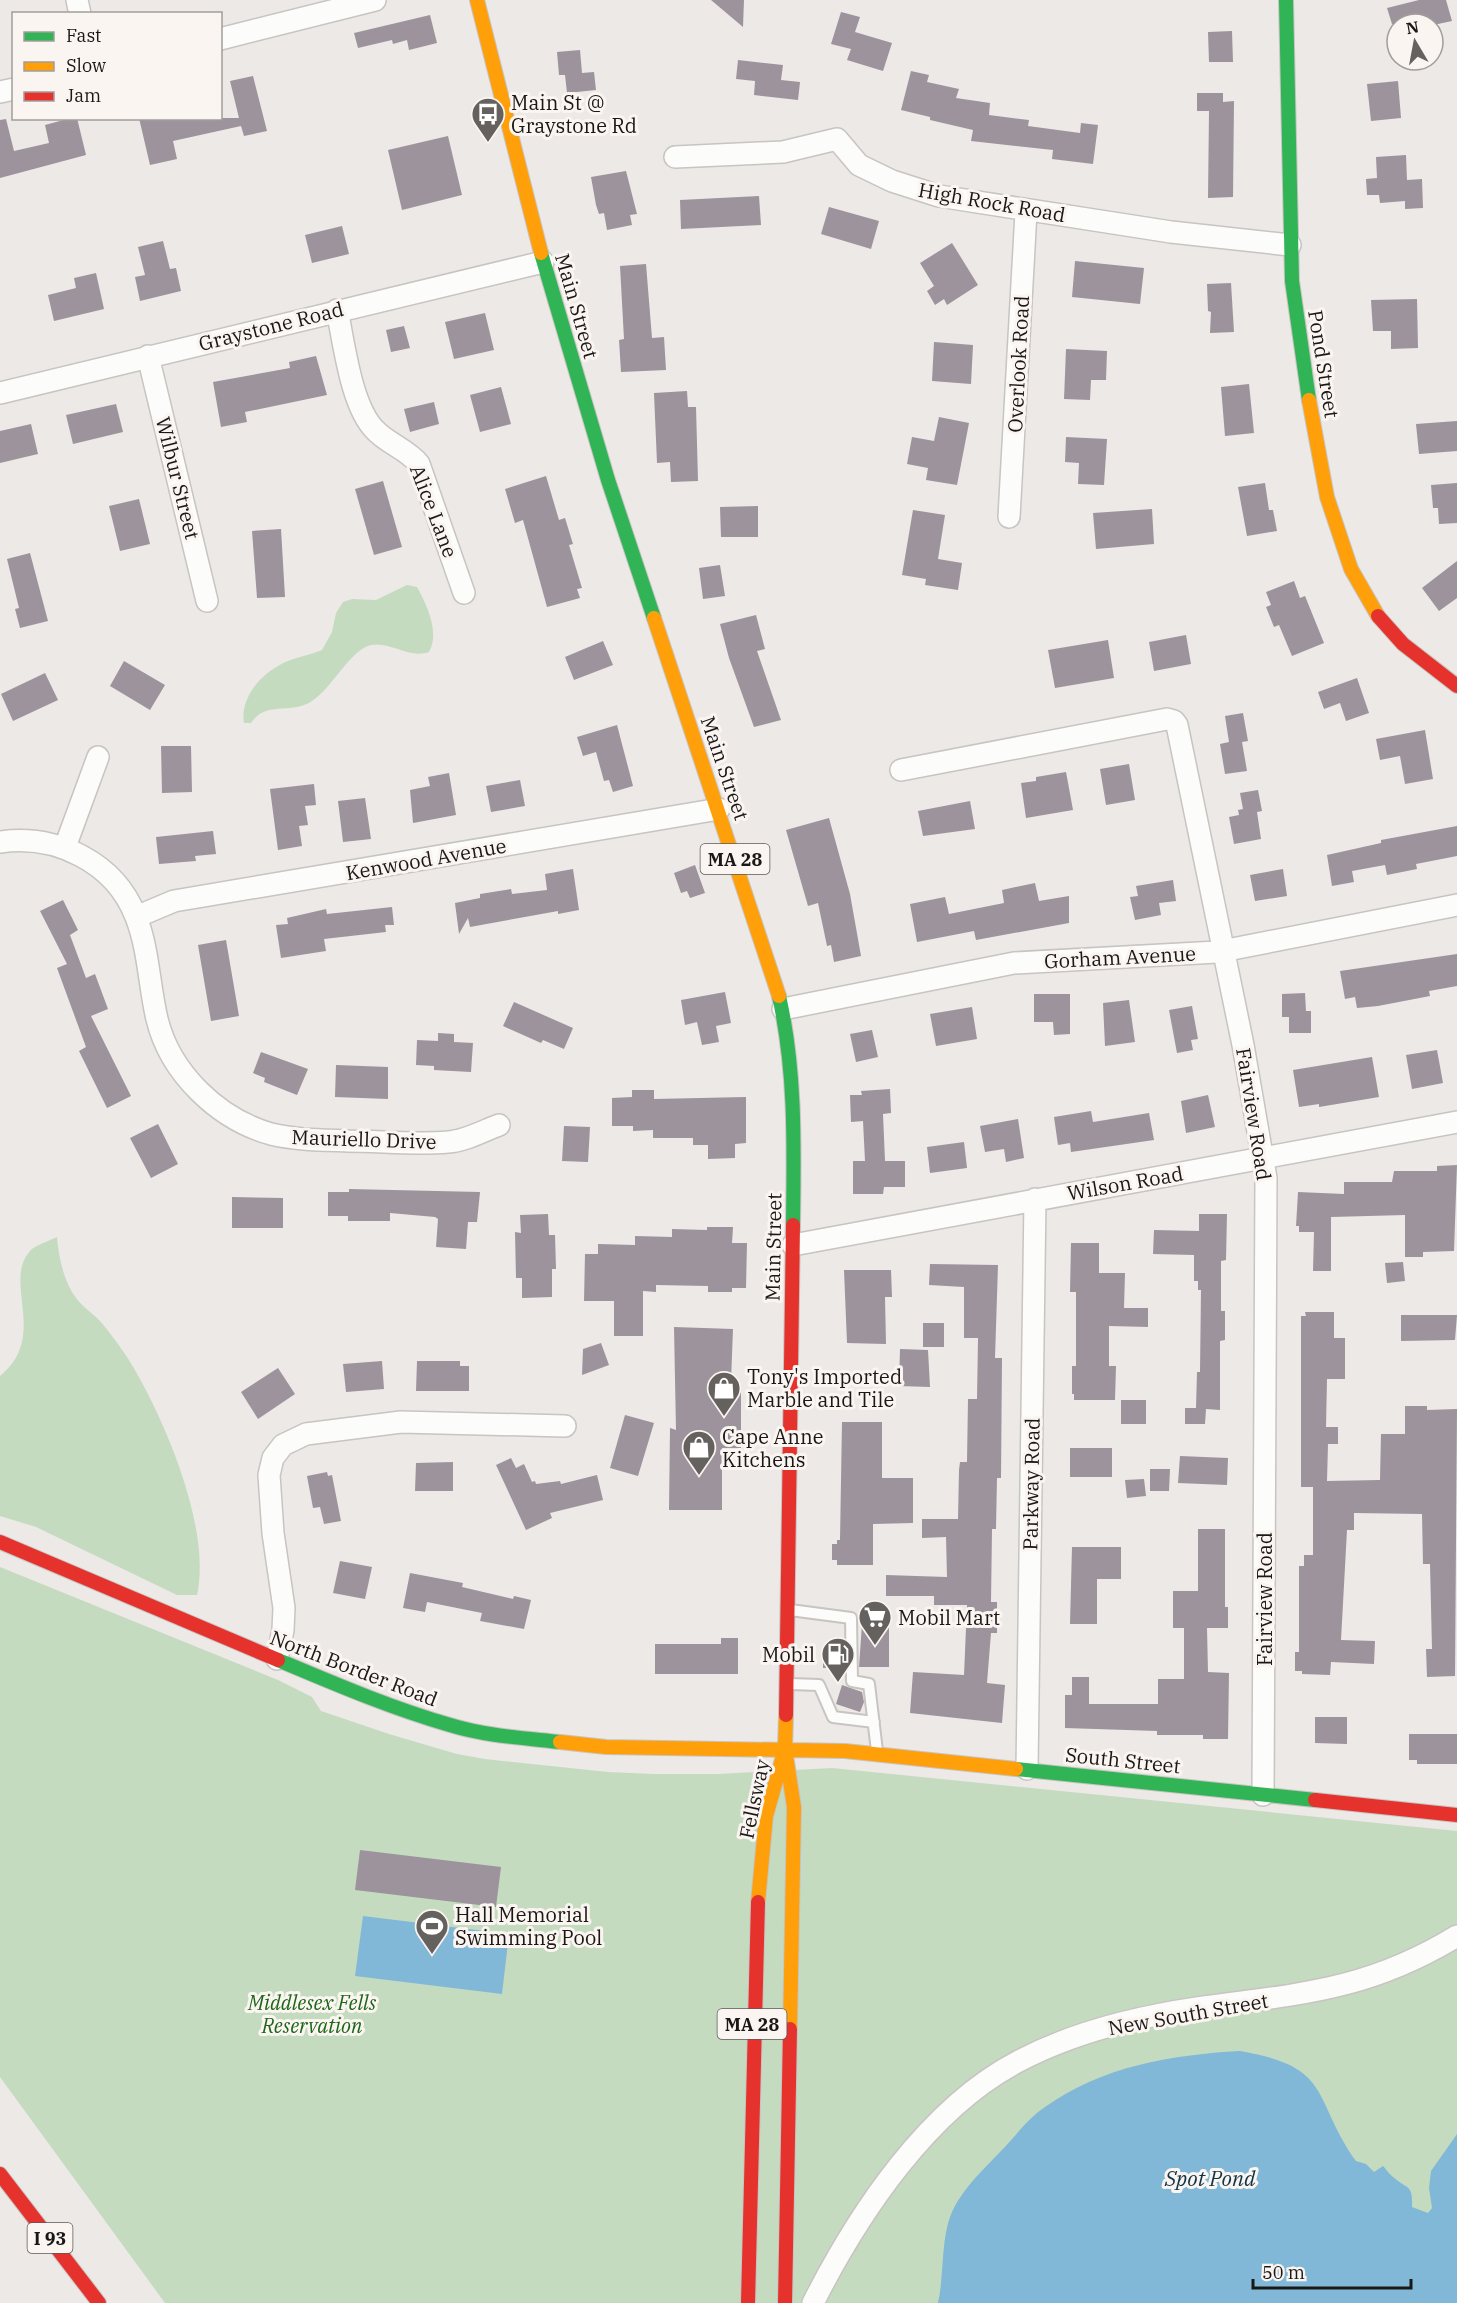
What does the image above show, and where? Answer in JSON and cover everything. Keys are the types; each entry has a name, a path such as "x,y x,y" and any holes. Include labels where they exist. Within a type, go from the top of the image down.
{"main road":[{"name":"Main Street","path":"477,0 543,262 608,480 719,809 783,1009 789,1039 794,1086 785,1749"},
{"name":"Pond Street","path":"1286,0 1290,244 1304,375 1323,482 1341,543 1357,583 1380,619 1417,657 1457,686"},
{"name":"North Border Road","path":"0,1542 400,1710 452,1726 495,1735 606,1747 785,1749"},
{"name":"South Street","path":"785,1749 878,1754 1457,1815"},
{"name":"Fellsway","path":"748,2303 755,1931 766,1816 785,1749"},
{"name":"Fellsway","path":"785,1749 794,1807 785,2303"},
{"name":"I 93","path":"0,2174 99,2303"}],"street":[{"path":"222,38 375,0"},
{"name":"High Rock Road","path":"675,157 783,152 837,139 859,165 892,181 939,196 1026,212 1171,232 1290,244"},
{"name":"Overlook Road","path":"1010,517 1026,212"},
{"name":"Graystone Road","path":"0,393 543,262"},
{"name":"Alice Lane","path":"337,310 354,386 365,416 374,430 406,451 419,464 464,592"},
{"name":"Wilbur Street","path":"148,356 207,601"},
{"name":"Fairview Road","path":"901,770 1167,719 1174,720 1178,727 1263,1159 1266,1205 1263,1795"},
{"path":"65,847 98,757"},
{"name":"Kenwood Avenue","path":"136,917 174,901 719,809"},
{"name":"Mauriello Drive","path":"0,842 34,840 65,847 103,871 122,892 136,917 157,1020 166,1046 189,1081 230,1115 268,1133 319,1140 448,1142 499,1125"},
{"name":"Gorham Avenue","path":"783,1009 1006,964 1223,951 1457,904"},
{"name":"Wilson Road","path":"793,1245 1457,1122"},
{"name":"Parkway Road","path":"1027,1769 1035,1200"},
{"path":"277,1659 283,1630 284,1608 273,1533 269,1475 273,1458 283,1444 306,1434 401,1422 565,1426"},
{"name":"New South Street","path":"813,2303 859,2223 915,2148 954,2108 985,2082 1018,2061 1060,2043 1128,2021 1304,1994 1354,1983 1400,1967 1457,1936"}],"lane":[{"path":"787,1610 850,1618 852,1681 869,1684 878,1754"},
{"path":"786,1683 819,1685 833,1717 874,1722"}],"green space":[{"path":"407,585 417,587 431,619 433,636 429,652 421,654 407,652 378,644 363,648 328,687 312,701 296,707 264,712 251,723 244,723 245,706 257,683 283,663 322,650 332,632 336,613 343,602 352,599 376,600"},
{"path":"57,1237 62,1269 68,1284 78,1301 103,1324 127,1357 169,1440 191,1505 197,1538 200,1568 197,1595 177,1595 36,1527 0,1516 0,1376 14,1360 22,1344 24,1326 21,1276 23,1261 32,1249"},
{"name":"Middlesex Fells Reservation","path":"0,1567 278,1680 312,1697 321,1711 457,1754 608,1772 653,1774 718,1774 832,1768 1457,1831 1457,2303 165,2303 0,2077"}],"water":[{"name":"Hall Memorial Swimming Pool","path":"363,1916 509,1934 502,1994 355,1976"},
{"name":"Spot Pond","path":"1240,2051 1270,2058 1291,2066 1306,2076 1316,2088 1356,2161 1366,2164 1374,2172 1383,2166 1410,2191 1412,2207 1428,2213 1432,2208 1429,2188 1431,2171 1457,2134 1457,2303 938,2303 945,2237 954,2208 972,2182 1027,2122 1067,2093 1114,2072 1163,2060"}],"building":[{"path":"711,0 744,0 743,27"},
{"path":"1419,0 1446,0 1452,21 1445,22 1445,12 1388,12 1387,8"},
{"path":"841,12 860,17 855,32 892,43 883,71 847,60 851,49 831,44"},
{"path":"430,15 437,43 409,50 407,40 393,44 392,40 358,48 354,33"},
{"path":"1232,31 1233,62 1209,62 1208,32"},
{"path":"580,50 582,73 594,72 596,90 567,93 565,75 559,75 557,52"},
{"path":"738,60 783,65 781,80 800,82 798,100 754,95 755,81 736,79"},
{"path":"911,71 929,75 927,82 959,89 956,98 990,103 989,115 1029,120 1028,126 1080,133 1081,123 1098,125 1093,164 1052,159 1053,150 971,141 973,130 930,120 930,117 901,110"},
{"path":"253,76 267,131 244,136 241,126 173,141 177,159 150,165 139,120 239,118 230,81"},
{"path":"1398,81 1401,118 1371,121 1367,84"},
{"path":"1197,93 1223,93 1223,102 1234,101 1233,197 1208,198 1209,111 1197,111"},
{"path":"6,119 14,151 49,143 45,125 64,120 77,120 86,155 0,178 0,120"},
{"path":"448,136 462,195 402,210 388,150"},
{"path":"1406,155 1407,180 1422,179 1423,208 1405,209 1405,201 1380,203 1379,195 1367,195 1366,179 1377,178 1376,157"},
{"path":"626,171 637,214 630,215 632,225 607,230 604,213 599,214 596,205 591,177"},
{"path":"759,196 761,225 681,229 680,200"},
{"path":"829,207 879,221 871,249 821,234"},
{"path":"342,226 349,254 312,263 305,235"},
{"path":"163,241 170,269 176,268 181,291 140,301 135,277 145,275 138,247"},
{"path":"952,243 978,285 947,305 944,299 935,305 927,291 934,286 920,263"},
{"path":"1075,261 1144,268 1140,304 1072,297"},
{"path":"646,264 652,338 664,337 666,370 621,372 619,340 624,339 620,266"},
{"path":"96,273 104,309 54,321 48,295 76,288 74,278"},
{"path":"1231,283 1234,332 1210,333 1211,312 1208,311 1207,284"},
{"path":"1417,299 1418,348 1391,349 1391,331 1373,331 1371,300"},
{"path":"485,313 494,350 454,359 445,322"},
{"path":"404,326 410,348 391,352 386,330"},
{"path":"934,342 973,345 971,384 932,381"},
{"path":"1066,349 1107,351 1106,380 1091,380 1090,400 1064,399"},
{"path":"316,356 327,395 245,412 247,422 221,427 213,382 290,368 289,362"},
{"path":"1249,384 1254,433 1225,436 1221,387"},
{"path":"501,387 511,424 480,432 470,395"},
{"path":"687,391 688,407 696,407 698,481 671,482 670,462 657,463 654,393"},
{"path":"434,402 439,424 410,432 404,409"},
{"path":"116,404 123,432 73,444 66,415"},
{"path":"939,417 969,423 957,485 926,480 928,468 907,464 912,437 934,441"},
{"path":"1457,421 1457,451 1419,454 1416,424"},
{"path":"31,424 38,454 0,463 0,431"},
{"path":"1066,437 1107,439 1104,485 1078,484 1079,463 1065,462"},
{"path":"546,476 559,520 565,518 573,544 569,545 582,588 577,589 580,598 547,607 523,520 515,523 505,489"},
{"path":"383,481 402,547 374,555 355,489"},
{"path":"1265,483 1269,510 1273,510 1277,531 1247,536 1238,487"},
{"path":"1457,483 1457,523 1439,524 1438,508 1433,508 1431,485"},
{"path":"139,499 150,544 120,551 109,506"},
{"path":"758,506 758,537 721,537 720,507"},
{"path":"1152,509 1154,544 1096,549 1093,513"},
{"path":"913,510 945,515 938,559 962,563 958,590 925,585 926,579 902,575"},
{"path":"281,529 285,597 257,598 252,531"},
{"path":"30,553 48,621 20,628 15,609 19,608 7,559"},
{"path":"1457,561 1457,598 1439,611 1422,588"},
{"path":"720,565 725,596 703,599 699,568"},
{"path":"1294,581 1300,598 1305,596 1324,643 1292,656 1279,625 1274,627 1266,607 1271,605 1266,592"},
{"path":"756,615 765,649 757,651 781,720 754,727 729,658 720,624"},
{"path":"1186,635 1191,664 1154,671 1149,642"},
{"path":"1108,640 1114,678 1055,688 1048,650"},
{"path":"603,641 613,665 574,680 565,657"},
{"path":"124,661 165,685 150,710 110,686"},
{"path":"45,673 58,700 13,721 1,694"},
{"path":"1357,678 1369,713 1346,721 1340,703 1324,709 1318,692"},
{"path":"1243,713 1248,741 1242,742 1247,771 1225,774 1220,744 1229,742 1225,716"},
{"path":"617,725 633,786 613,792 609,780 604,781 596,752 583,756 577,737"},
{"path":"1425,730 1433,779 1405,784 1400,756 1380,760 1376,739"},
{"path":"161,746 191,746 192,792 162,793"},
{"path":"1129,764 1135,800 1106,805 1100,769"},
{"path":"1066,772 1073,810 1026,818 1021,783 1036,781 1036,777"},
{"path":"449,773 456,815 413,823 410,790 430,786 428,777"},
{"path":"520,780 525,806 491,812 486,786"},
{"path":"314,784 316,805 305,806 308,825 299,826 302,846 278,850 270,789"},
{"path":"1258,790 1262,811 1257,812 1261,839 1234,844 1229,817 1239,815 1238,810 1243,809 1240,793"},
{"path":"365,798 371,839 343,842 338,801"},
{"path":"970,801 975,829 923,836 918,811"},
{"path":"829,818 850,894 861,956 834,962 831,945 827,946 818,903 808,906 786,830"},
{"path":"1457,826 1457,856 1416,864 1417,869 1387,875 1385,865 1352,871 1354,882 1332,886 1327,855 1381,843 1381,840"},
{"path":"213,831 216,854 195,856 196,861 159,864 156,837"},
{"path":"695,865 705,893 690,898 687,891 681,893 674,873"},
{"path":"573,869 579,910 558,914 558,911 470,927 468,918 459,934 455,903 480,898 480,894 511,889 512,894 547,890 545,874"},
{"path":"1283,869 1287,896 1255,901 1250,875"},
{"path":"1173,880 1176,901 1159,903 1161,915 1135,920 1130,897 1138,896 1136,886"},
{"path":"1035,883 1039,901 1069,896 1069,923 976,940 974,931 917,942 910,904 945,897 949,914 1004,903 1002,890"},
{"path":"63,900 78,930 70,935 86,978 95,974 108,1009 91,1016 131,1096 107,1108 79,1051 86,1047 57,968 67,964 40,911"},
{"path":"392,907 394,925 385,925 386,932 324,939 326,951 281,958 276,925 288,924 287,918 326,909 327,914"},
{"path":"226,940 239,1016 211,1021 198,945"},
{"path":"1457,954 1457,986 1429,991 1430,996 1378,1006 1357,1008 1355,997 1345,999 1340,971"},
{"path":"725,992 731,1023 716,1026 719,1042 702,1045 697,1022 685,1025 681,1000"},
{"path":"1305,993 1306,1011 1311,1011 1311,1033 1289,1033 1289,1017 1282,1017 1282,994"},
{"path":"1034,994 1070,994 1070,1034 1054,1035 1053,1022 1034,1022"},
{"path":"1129,1000 1135,1042 1105,1046 1103,1003"},
{"path":"514,1002 573,1028 564,1049 543,1040 541,1043 503,1026"},
{"path":"1192,1006 1198,1039 1191,1040 1193,1050 1177,1053 1169,1010"},
{"path":"972,1007 977,1039 936,1046 930,1014"},
{"path":"872,1030 878,1057 856,1062 850,1034"},
{"path":"438,1033 454,1034 454,1042 473,1043 471,1072 434,1070 434,1066 416,1065 417,1040 438,1041"},
{"path":"1437,1050 1443,1083 1412,1089 1406,1055"},
{"path":"261,1052 308,1069 297,1095 264,1082 265,1078 253,1073"},
{"path":"1372,1057 1379,1097 1319,1107 1319,1104 1299,1107 1293,1070"},
{"path":"336,1065 388,1067 388,1099 335,1097"},
{"path":"890,1089 891,1113 883,1114 885,1161 905,1161 905,1187 884,1187 883,1194 853,1194 853,1161 865,1161 863,1121 851,1122 850,1095 862,1095 861,1091"},
{"path":"632,1090 654,1090 654,1099 746,1097 746,1143 735,1144 735,1158 708,1159 708,1145 693,1145 693,1138 653,1138 653,1130 633,1131 633,1126 612,1126 612,1098 632,1097"},
{"path":"1208,1095 1215,1127 1186,1133 1181,1101"},
{"path":"1091,1111 1093,1122 1149,1113 1154,1140 1071,1152 1070,1143 1058,1145 1054,1117"},
{"path":"1018,1119 1024,1158 1006,1162 1004,1149 985,1152 980,1126"},
{"path":"158,1124 178,1164 151,1178 130,1138"},
{"path":"564,1126 590,1127 588,1162 562,1161"},
{"path":"964,1142 967,1168 930,1173 927,1147"},
{"path":"1457,1165 1454,1251 1423,1252 1423,1257 1405,1257 1405,1215 1331,1217 1331,1271 1313,1271 1314,1232 1299,1232 1299,1226 1296,1226 1298,1192 1344,1194 1344,1182 1392,1182 1394,1171 1437,1171 1437,1166"},
{"path":"349,1189 480,1192 477,1222 468,1222 466,1249 436,1247 438,1219 435,1217 390,1213 390,1221 348,1221 348,1216 328,1216 328,1192 349,1192"},
{"path":"232,1197 283,1198 283,1228 232,1228"},
{"path":"548,1214 549,1235 555,1235 556,1269 552,1269 552,1297 522,1298 522,1278 516,1278 515,1232 521,1233 520,1215"},
{"path":"1199,1214 1227,1214 1226,1260 1221,1261 1221,1311 1225,1311 1225,1340 1220,1341 1220,1410 1206,1409 1205,1424 1185,1424 1185,1408 1196,1408 1197,1372 1200,1372 1201,1290 1198,1290 1198,1281 1194,1281 1194,1255 1153,1254 1154,1230 1199,1231"},
{"path":"707,1227 733,1227 732,1243 747,1243 746,1288 732,1288 732,1292 708,1292 708,1286 656,1285 656,1292 643,1291 643,1336 614,1336 614,1301 584,1301 585,1254 598,1254 598,1244 635,1245 635,1236 672,1237 672,1229 707,1230"},
{"path":"1071,1243 1099,1243 1099,1273 1125,1273 1124,1308 1148,1308 1148,1327 1109,1326 1109,1366 1116,1366 1115,1400 1074,1400 1074,1394 1072,1394 1072,1366 1076,1366 1076,1292 1070,1292"},
{"path":"1403,1262 1405,1281 1387,1283 1385,1263"},
{"path":"930,1264 998,1265 995,1358 1002,1358 1001,1478 997,1478 996,1529 992,1529 991,1602 997,1602 997,1633 991,1633 987,1683 1005,1685 1002,1723 910,1713 913,1672 964,1675 967,1605 934,1605 934,1596 886,1596 886,1575 947,1577 946,1537 922,1538 922,1519 958,1519 960,1462 967,1462 968,1399 977,1399 978,1338 964,1338 964,1287 929,1285"},
{"path":"844,1270 891,1270 892,1297 885,1297 886,1344 847,1343"},
{"path":"1305,1312 1334,1312 1334,1338 1345,1338 1345,1379 1327,1379 1326,1427 1338,1427 1338,1444 1328,1444 1327,1481 1380,1480 1381,1434 1405,1434 1405,1406 1427,1406 1427,1410 1457,1409 1455,1676 1427,1677 1426,1649 1432,1649 1430,1564 1423,1564 1422,1514 1354,1513 1354,1530 1347,1530 1341,1640 1375,1641 1374,1664 1331,1662 1330,1675 1302,1674 1302,1671 1295,1671 1295,1652 1299,1652 1299,1566 1304,1566 1304,1555 1313,1555 1313,1487 1301,1487 1301,1316 1306,1316"},
{"path":"1401,1315 1457,1315 1455,1340 1401,1341"},
{"path":"923,1323 944,1323 944,1347 923,1347"},
{"path":"674,1327 733,1329 731,1381 737,1381 737,1385 741,1385 741,1448 722,1448 722,1510 669,1510 670,1428 676,1430"},
{"path":"601,1343 609,1365 582,1375 583,1349"},
{"path":"900,1349 928,1350 930,1387 899,1386"},
{"path":"382,1361 384,1389 346,1392 343,1364"},
{"path":"417,1361 460,1361 460,1366 469,1366 469,1391 416,1391"},
{"path":"278,1368 295,1394 258,1419 241,1392"},
{"path":"1121,1400 1146,1400 1146,1424 1121,1424"},
{"path":"625,1415 654,1423 638,1476 610,1468"},
{"path":"842,1422 882,1422 882,1478 913,1478 913,1523 873,1524 873,1565 837,1565 837,1560 832,1560 832,1544 837,1544 837,1540 840,1540"},
{"path":"1070,1448 1112,1448 1112,1477 1070,1477"},
{"path":"1180,1456 1228,1458 1227,1485 1178,1483"},
{"path":"511,1458 516,1468 524,1464 532,1482 535,1481 536,1484 560,1481 561,1484 597,1475 603,1500 550,1513 552,1518 526,1530 496,1465"},
{"path":"453,1462 453,1491 415,1491 416,1463"},
{"path":"1150,1469 1170,1469 1169,1491 1150,1491"},
{"path":"327,1472 328,1476 332,1475 341,1521 324,1524 320,1507 313,1508 307,1476"},
{"path":"1144,1479 1146,1496 1127,1498 1125,1480"},
{"path":"1198,1529 1225,1529 1225,1607 1228,1607 1228,1628 1207,1628 1208,1672 1229,1673 1228,1739 1203,1739 1203,1735 1157,1735 1157,1731 1065,1728 1065,1695 1072,1695 1072,1677 1089,1677 1089,1704 1158,1704 1158,1679 1184,1679 1184,1628 1173,1628 1173,1591 1198,1591"},
{"path":"1072,1547 1121,1547 1121,1579 1097,1579 1097,1624 1070,1624"},
{"path":"340,1561 372,1567 365,1599 333,1593"},
{"path":"410,1573 463,1583 462,1587 513,1599 514,1596 531,1600 524,1629 480,1621 482,1613 427,1602 425,1612 403,1608"},
{"name":"Mobil Mart","path":"862,1624 889,1624 889,1667 859,1667"},
{"path":"721,1638 738,1638 738,1674 655,1674 655,1644 721,1644"},
{"path":"823,1646 844,1646 844,1668 823,1668"},
{"path":"842,1685 862,1692 864,1702 860,1712 836,1704"},
{"path":"1315,1717 1347,1717 1347,1744 1315,1743"},
{"path":"1409,1734 1457,1734 1457,1764 1417,1764 1417,1760 1409,1760"},
{"path":"360,1850 501,1867 496,1907 355,1890"}],"traffic: fast":[{"path":"1286,0 1292,281 1309,400"},
{"path":"541,253 608,480 654,618"},
{"path":"779,996 785,1024 791,1081 793,1225"},
{"path":"278,1660 342,1687 450,1725 491,1734 560,1742"},
{"path":"1016,1769 1315,1800"}],"traffic: slow":[{"path":"477,0 541,253"},
{"path":"1309,400 1327,497 1351,569 1378,616"},
{"path":"654,618 779,996"},
{"path":"786,1715 785,1749 794,1807 790,2029"},
{"path":"560,1742 606,1747 845,1751 1016,1769"},
{"path":"758,1902 766,1816 783,1756"}],"traffic: jam":[{"path":"1378,616 1403,644 1457,686"},
{"path":"786,1715 793,1225"},
{"path":"0,1542 278,1660"},
{"path":"1315,1800 1457,1815"},
{"path":"748,2303 758,1902"},
{"path":"785,2303 790,2029"},
{"path":"0,2174 99,2303"}],"place":[{"name":"Main St @ Graystone Rd","path":"488,143"},
{"name":"Tony's Imported Marble and Tile","path":"724,1417"},
{"name":"Cape Anne Kitchens","path":"699,1476"},
{"name":"Mobil Mart","path":"875,1646"},
{"name":"Mobil","path":"838,1683"},
{"name":"Hall Memorial Swimming Pool","path":"432,1955"}]}
